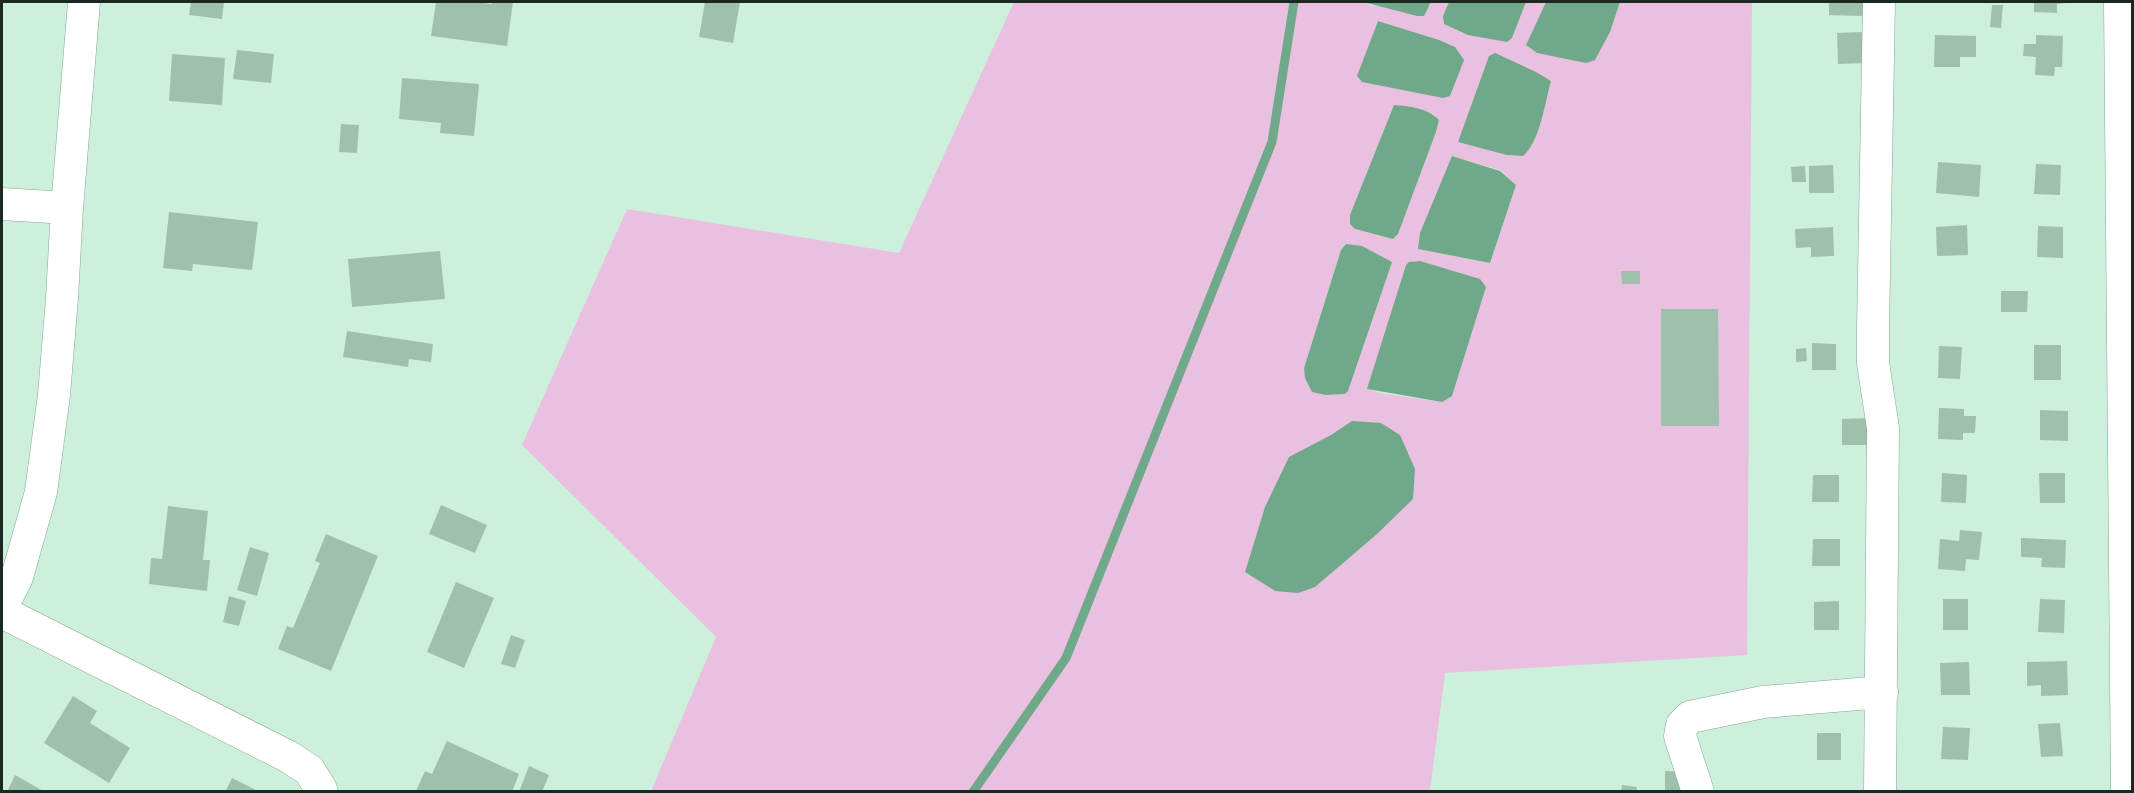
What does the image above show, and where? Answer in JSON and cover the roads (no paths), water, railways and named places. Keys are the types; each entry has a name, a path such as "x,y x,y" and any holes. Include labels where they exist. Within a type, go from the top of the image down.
{"street":[{"path":"2,607 9,574 42,492 54,395 84,2"},
{"path":"1879,2 1873,340 1883,428 1881,792"},
{"path":"2120,2 2127,792"},
{"path":"2,204 67,208"},
{"path":"2,612 289,757 309,770 321,792"},
{"path":"1698,792 1680,736 1682,725 1690,717 1763,702 1882,692"}],"waterway":[{"path":"973,792 1066,658 1272,142 1294,2"}]}
